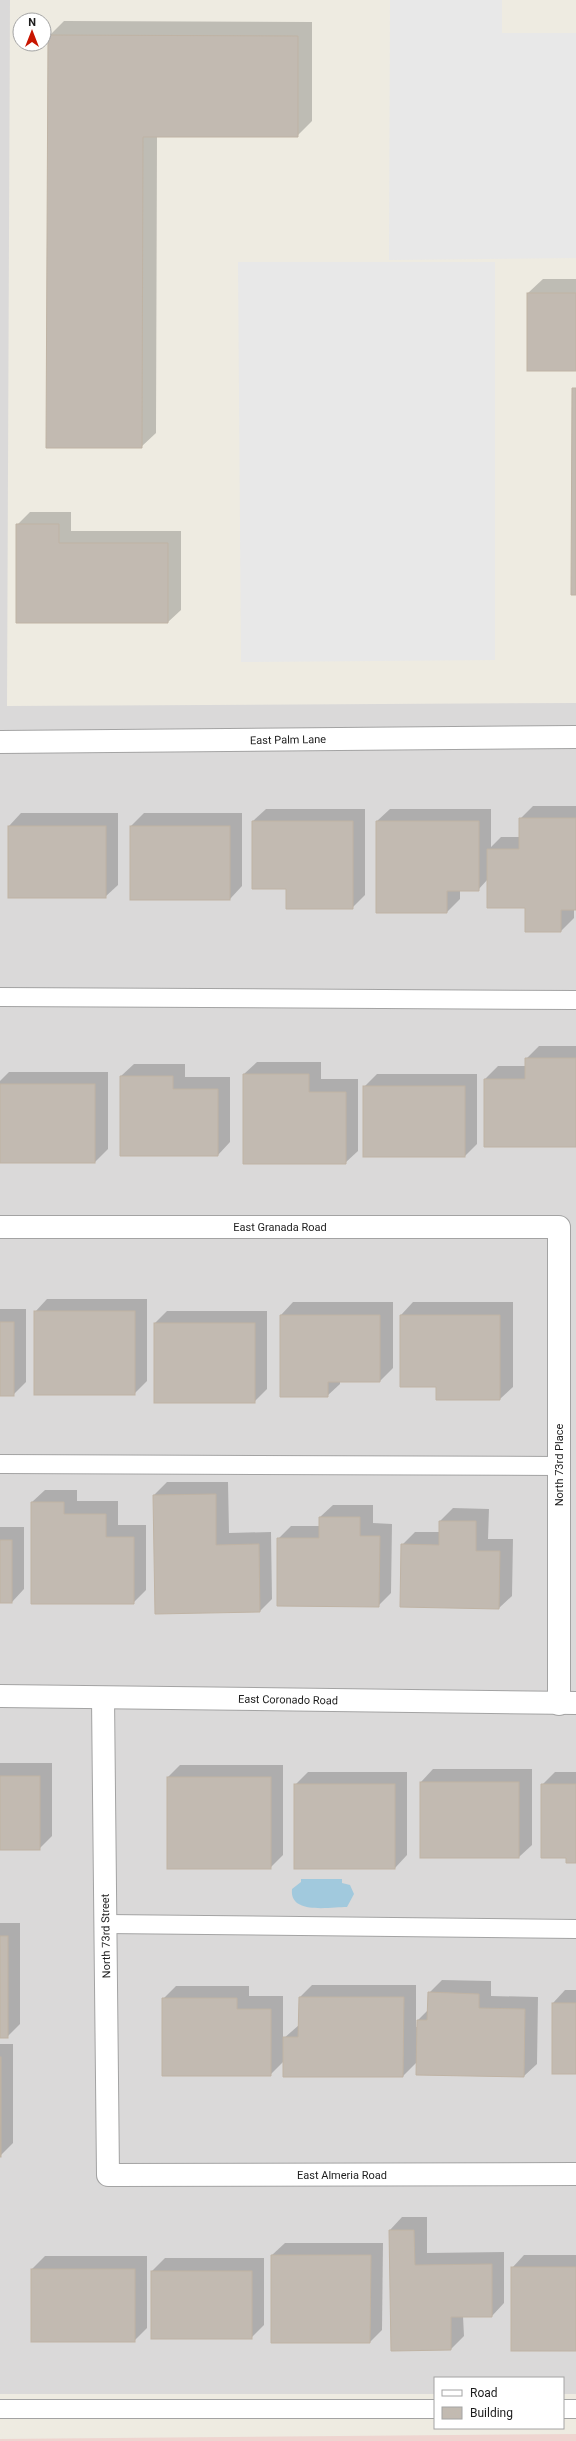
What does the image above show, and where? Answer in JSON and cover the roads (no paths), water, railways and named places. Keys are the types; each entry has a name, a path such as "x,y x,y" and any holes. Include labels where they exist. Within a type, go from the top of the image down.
{"street":[{"name":"East Palm Lane","path":"0,742 576,737"},
{"name":"East Granada Road","path":"0,1227 559,1227"},
{"name":"North 73rd Place","path":"559,1227 559,1466 568,1704"},
{"name":"East Coronado Road","path":"0,1696 568,1704"},
{"name":"North 73rd Street","path":"103,1698 108,2175"},
{"name":"East Almeria Road","path":"108,2175 576,2174"}],"lane":[{"path":"0,997 576,1000"},
{"path":"0,1464 559,1466"},
{"path":"106,1924 576,1930"},
{"path":"0,2409 434,2409"},
{"path":"564,2409 576,2409"}],"water":[{"path":"301,1879 342,1879 342,1883 350,1885 354,1894 347,1907 312,1908 304,1906 297,1903 293,1897 292,1889 301,1882"}]}
